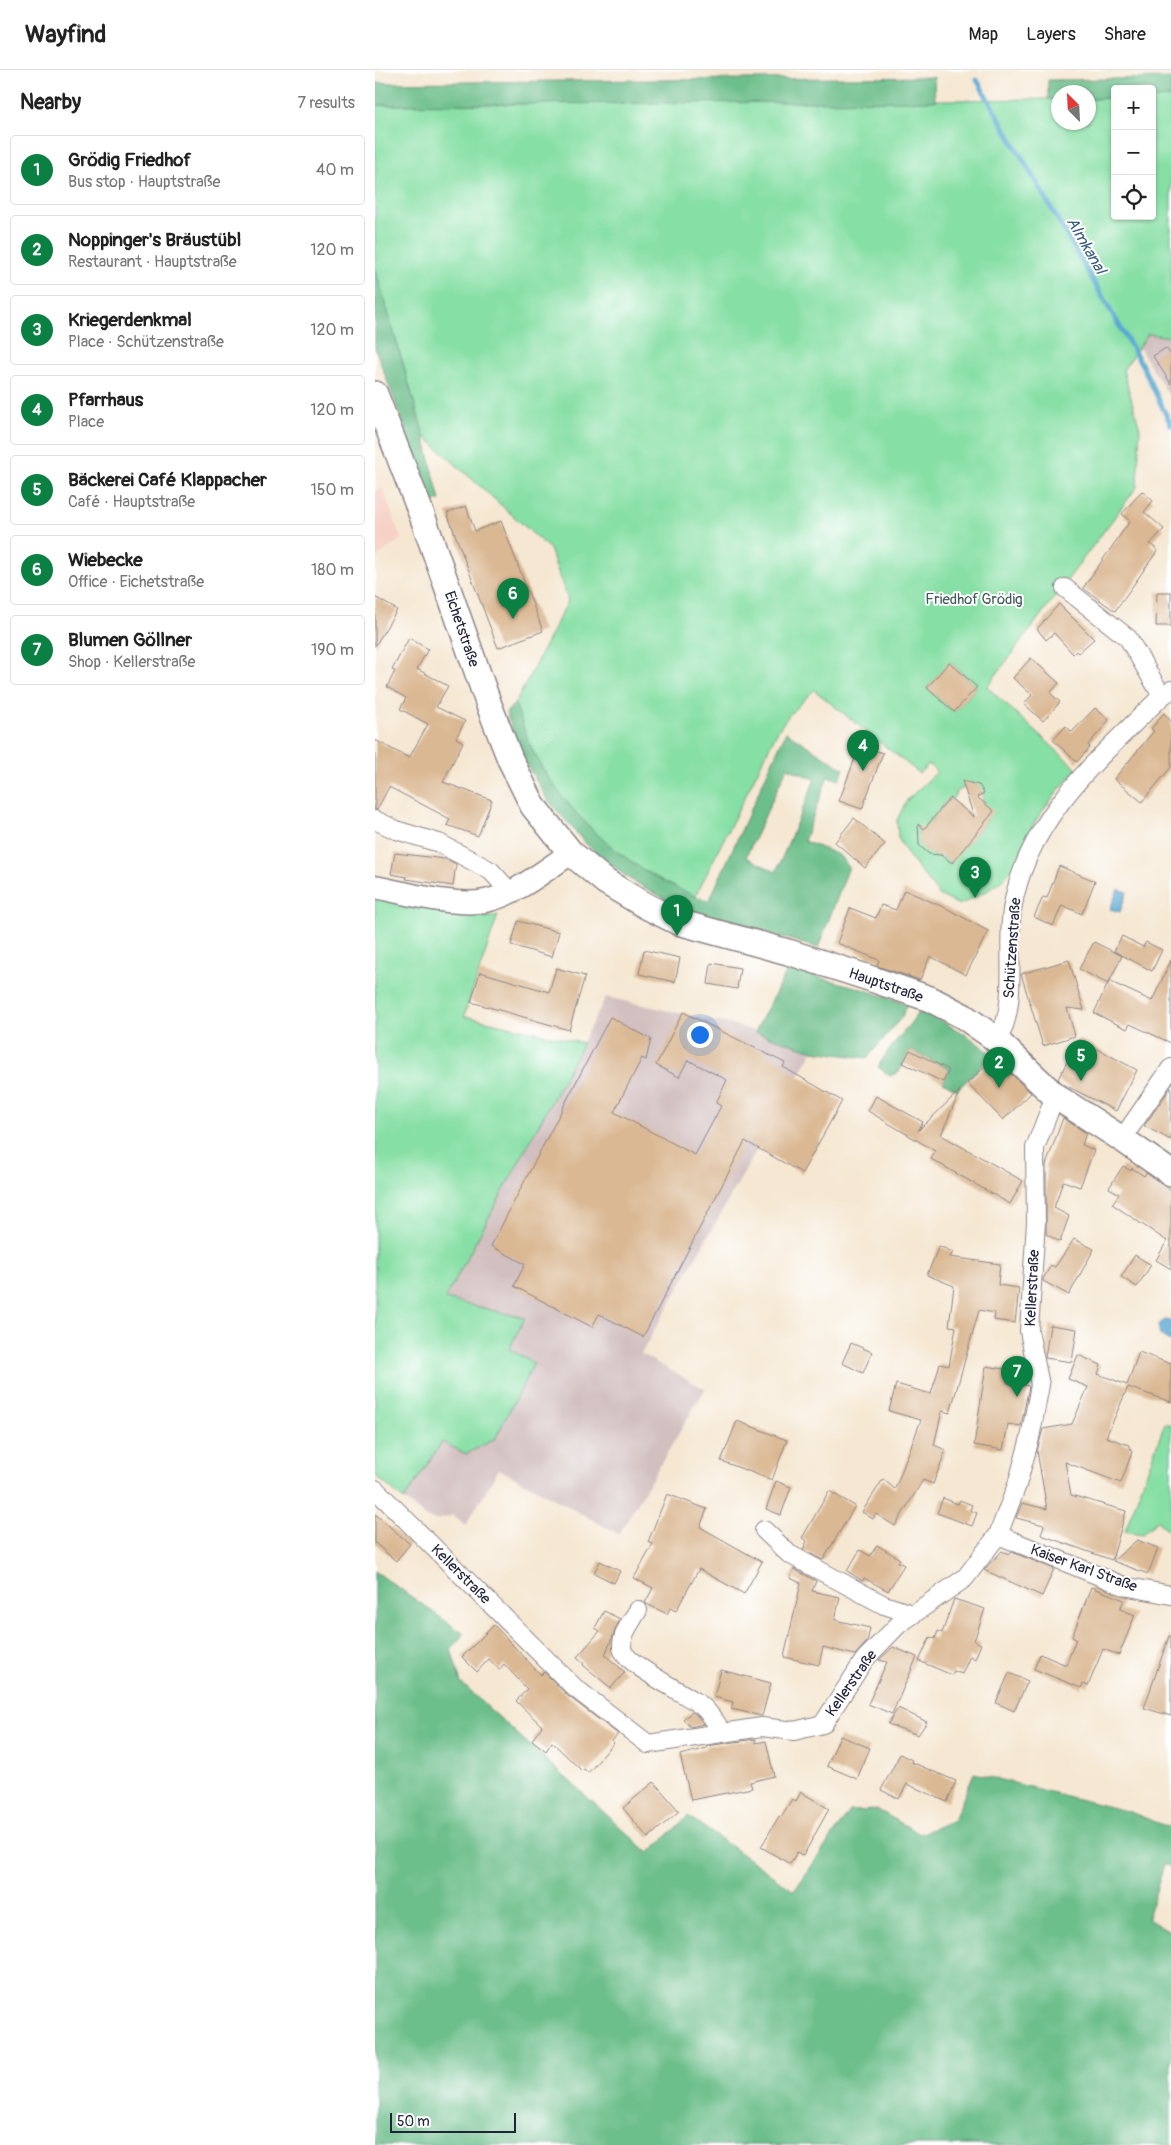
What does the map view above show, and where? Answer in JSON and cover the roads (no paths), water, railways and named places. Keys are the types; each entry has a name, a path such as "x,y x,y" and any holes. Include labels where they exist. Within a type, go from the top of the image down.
{"main road":[{"name":"Eichetstraße","path":"375,394 423,518 510,759 533,806 571,853"},
{"name":"Hauptstraße","path":"571,853 606,882 646,906 678,922 789,952 925,997 963,1016 997,1041 1055,1096 1122,1139 1171,1174"}],"street":[{"name":"Schützenstraße","path":"997,1041 1005,1028 1010,985 1013,904 1018,879 1032,848 1049,819 1083,774 1166,693 1128,638 1065,588"},
{"path":"375,820 396,830 439,843 491,871 510,892"},
{"path":"375,887 451,901 474,902 497,898 510,892 571,853"},
{"path":"1122,1139 1171,1068"},
{"name":"Kellerstraße","path":"375,1489 575,1688 648,1744 762,1727 794,1730 823,1724 865,1659 899,1624 965,1578 998,1535 1017,1485 1030,1438 1040,1385 1029,1331 1036,1222 1035,1148 1055,1096"},
{"path":"764,1530 789,1554 883,1605 912,1614"},
{"name":"Kaiser Karl Straße","path":"998,1535 1124,1586 1171,1596"},
{"path":"638,1610 626,1630 622,1648 624,1654 634,1664 704,1708 723,1734"}],"water":[{"path":"1118,889 1127,892 1120,912 1110,909"},
{"path":"1165,1320 1171,1321 1171,1342 1160,1335 1158,1325"}],"waterway":[{"name":"Almkanal","path":"977,80 1142,365 1171,425"}],"place":[{"name":"Wiebecke","path":"513,619"},
{"name":"Pfarrhaus","path":"863,771"},
{"name":"Kriegerdenkmal","path":"975,898"},
{"name":"Grödig Friedhof","path":"677,936"},
{"name":"Bäckerei Café Klappacher","path":"1081,1081"},
{"name":"Noppinger's Bräustübl","path":"999,1088"},
{"name":"Blumen Göllner","path":"1017,1397"}],"park label":[{"name":"Friedhof Grödig","path":"974,599"}]}
